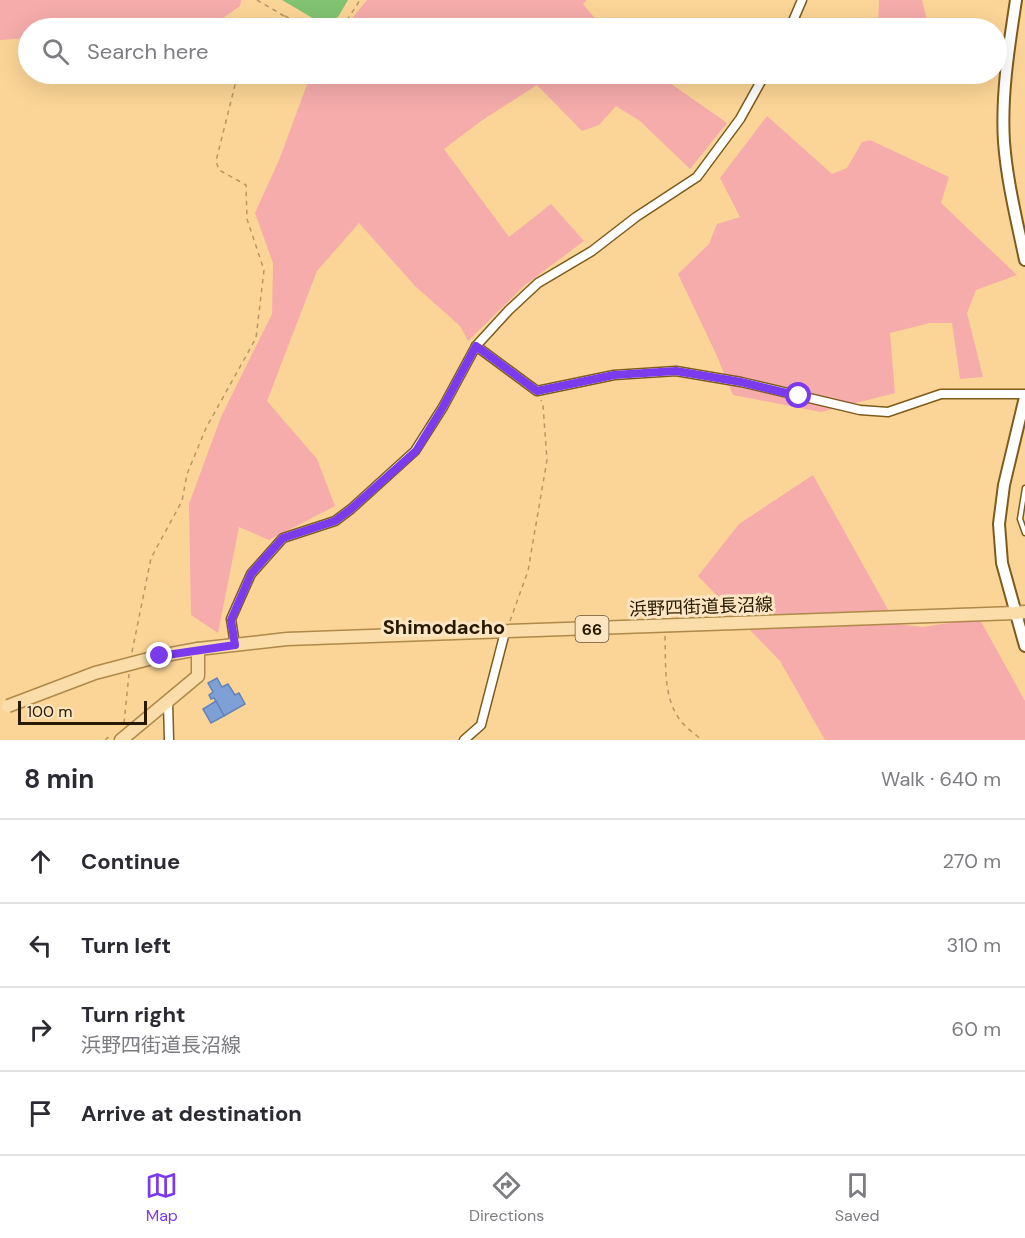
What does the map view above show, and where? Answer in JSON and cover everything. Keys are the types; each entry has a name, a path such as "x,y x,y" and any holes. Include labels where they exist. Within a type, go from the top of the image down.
{"main road":[{"name":"浜野四街道長沼線","path":"4,708 95,673 160,656 287,639 1020,613"},
{"path":"119,735 168,702 198,676 198,650"}],"street":[{"path":"794,18 802,0"},
{"path":"1007,37 1016,0"},
{"path":"235,645 231,620 251,574 283,538 335,521 416,451 476,346 508,310 537,283 592,251 636,217 697,177 740,119 759,84"},
{"path":"1003,84 1004,142 1009,183 1025,260"},
{"path":"476,346 537,391 614,375 676,371 741,382 860,410 888,412 941,394 1025,395 1004,485 999,524 1002,563 1020,613 1025,646"},
{"path":"464,740 481,724 505,632"},
{"path":"168,702 169,740"}],"lane":[{"path":"1025,488 1020,519 1025,533"}],"path":[{"path":"257,0 288,18"},
{"path":"348,18 360,0"},
{"path":"132,654 150,558 182,501 186,474 206,429 256,338 264,270 247,219 246,185 219,170 216,161 235,84"},
{"path":"505,632 528,571 547,460 543,405 537,391"},
{"path":"665,626 666,676 671,704 681,722 702,740"},
{"path":"124,724 130,666"},
{"path":"105,740 119,735"}],"shaded area":[{"path":"0,0 241,0 240,6 223,18 18,18 18,39 0,40"},
{"path":"282,0 348,0 338,17 313,18"},
{"path":"367,0 587,0 583,4 595,18 352,18"},
{"path":"879,0 922,0 926,18 878,18"},
{"path":"307,84 671,84 727,123 690,169 640,121 616,106 599,125 582,131 537,85 481,121 444,149 509,237 551,204 584,241 525,285 468,341 460,326 415,286 359,223 317,271 267,401 317,459 335,506 269,540 239,527 218,633 191,615 189,504 221,417 272,314 273,263 255,213 279,160"},
{"path":"767,116 832,174 847,168 862,142 870,140 949,177 941,203 1017,275 976,290 967,313 983,377 960,379 952,323 930,323 890,333 895,393 821,412 733,395 678,274 709,244 717,224 740,217 720,178"},
{"path":"813,475 896,624 923,627 979,618 1025,701 1025,740 825,740 780,661 698,576 739,524"}],"building":[{"path":"217,678 222,687 228,684 235,695 239,693 245,704 224,716 214,698 211,699 209,695 213,692 208,683"},
{"path":"216,701 224,716 211,723 203,709"}],"district":[{"name":"Shimodacho","path":"444,627"}],"route":[{"path":"160,656 235,645 231,620 251,574 283,538 335,521 416,451 476,346 537,391 614,375 676,371 741,382 799,396"}]}
